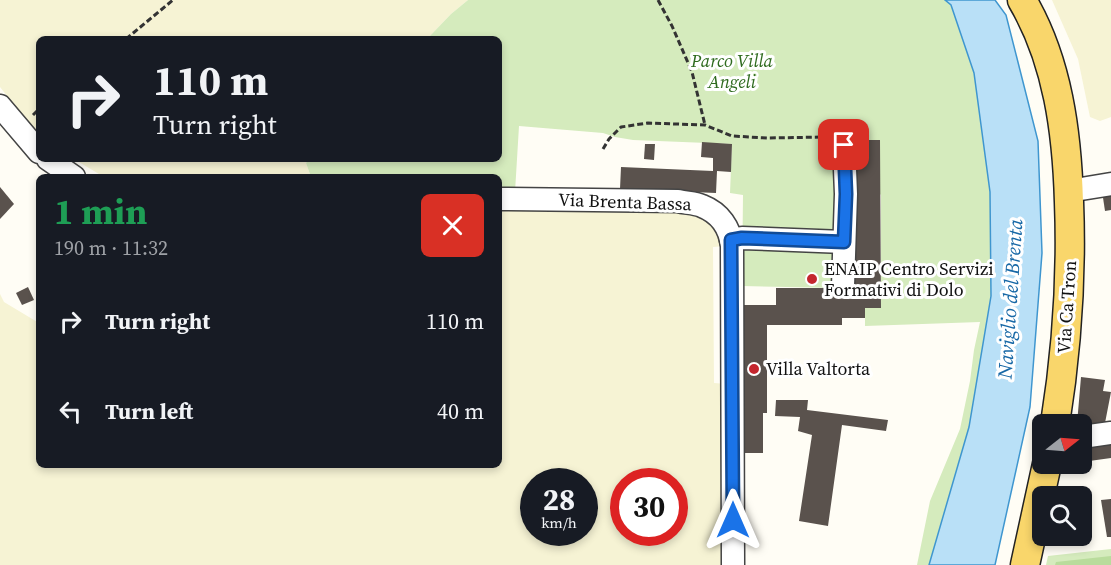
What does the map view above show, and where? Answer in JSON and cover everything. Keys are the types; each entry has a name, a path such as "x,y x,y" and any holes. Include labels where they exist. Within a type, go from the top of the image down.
{"main road":[{"name":"Via Ca Tron","path":"1022,0 1039,36 1055,82 1062,118 1069,189 1070,301 1057,414"},
{"path":"1025,565 1045,474"}],"street":[{"path":"0,106 36,148"},
{"path":"841,141 846,194 843,286"},
{"path":"52,162 70,174"},
{"path":"1069,189 1111,184"},
{"name":"Via Brenta Bassa","path":"502,199 678,201 702,206 719,216 729,231 731,240 733,565"},
{"path":"731,240 742,238 844,242"},
{"path":"1092,436 1111,433"}],"path":[{"path":"130,36 174,0"},
{"path":"658,0 692,72 705,125"},
{"path":"603,149 609,139 621,128 648,123 705,125 732,136 841,141"}],"shaded area":[{"path":"0,0 468,0 430,36 36,36 36,129 0,87"},
{"path":"1052,0 1111,0 1111,117 1100,121 1090,117 1078,59"},
{"path":"79,162 307,162 310,174 99,174"},
{"path":"502,206 688,209 714,224 726,246 713,247 714,383 727,384 725,565 0,565 0,294 4,302 36,321 36,468 502,468"}],"green space":[{"name":"Parco Villa Angeli","path":"468,0 945,0 951,5 974,73 990,192 991,296 969,427 929,565 917,565 930,501 960,429 980,322 865,326 865,308 881,307 879,140 833,141 837,288 742,286 743,195 730,193 732,144 633,140 603,133 519,126 515,192 502,191 502,174 310,174 307,162 502,162 502,36 430,36"},
{"path":"1111,549 1111,565 1046,565 1048,556"},
{"path":"1111,556 1111,565 1055,565 1056,562"}],"water":[{"name":"Naviglio del Brenta","path":"945,0 995,0 1006,15 1038,141 1042,253 1030,407 995,565 929,565 969,427 991,296 990,192 974,73 951,5"}],"building":[{"path":"854,140 880,140 881,308 865,308 865,318 842,318 842,325 767,325 767,413 763,413 763,453 742,453 741,305 776,305 776,288 854,288"},
{"path":"702,142 732,144 731,172 717,171 716,193 620,189 621,167 713,171 713,158 701,157"},
{"path":"645,144 655,144 654,160 644,159"},
{"path":"0,187 14,204 0,219"},
{"path":"1111,190 1111,210 1105,211 1102,191"},
{"path":"28,287 34,300 22,305 16,293"},
{"path":"1081,377 1105,380 1103,391 1111,392 1105,423 1092,428 1092,414 1078,414"},
{"path":"776,400 808,400 807,410 888,420 886,431 842,425 828,526 799,521 812,435 798,431 800,417 775,416"},
{"path":"1111,439 1111,458 1092,461 1092,442"},
{"path":"1111,499 1111,537 1107,537 1101,500"}],"place":[{"name":"ENAIP Centro Servizi Formativi di Dolo","path":"812,279"},
{"name":"Villa Valtorta","path":"754,369"}],"route":[{"path":"733,520 731,240 742,238 844,242 846,194 844,145"}]}
